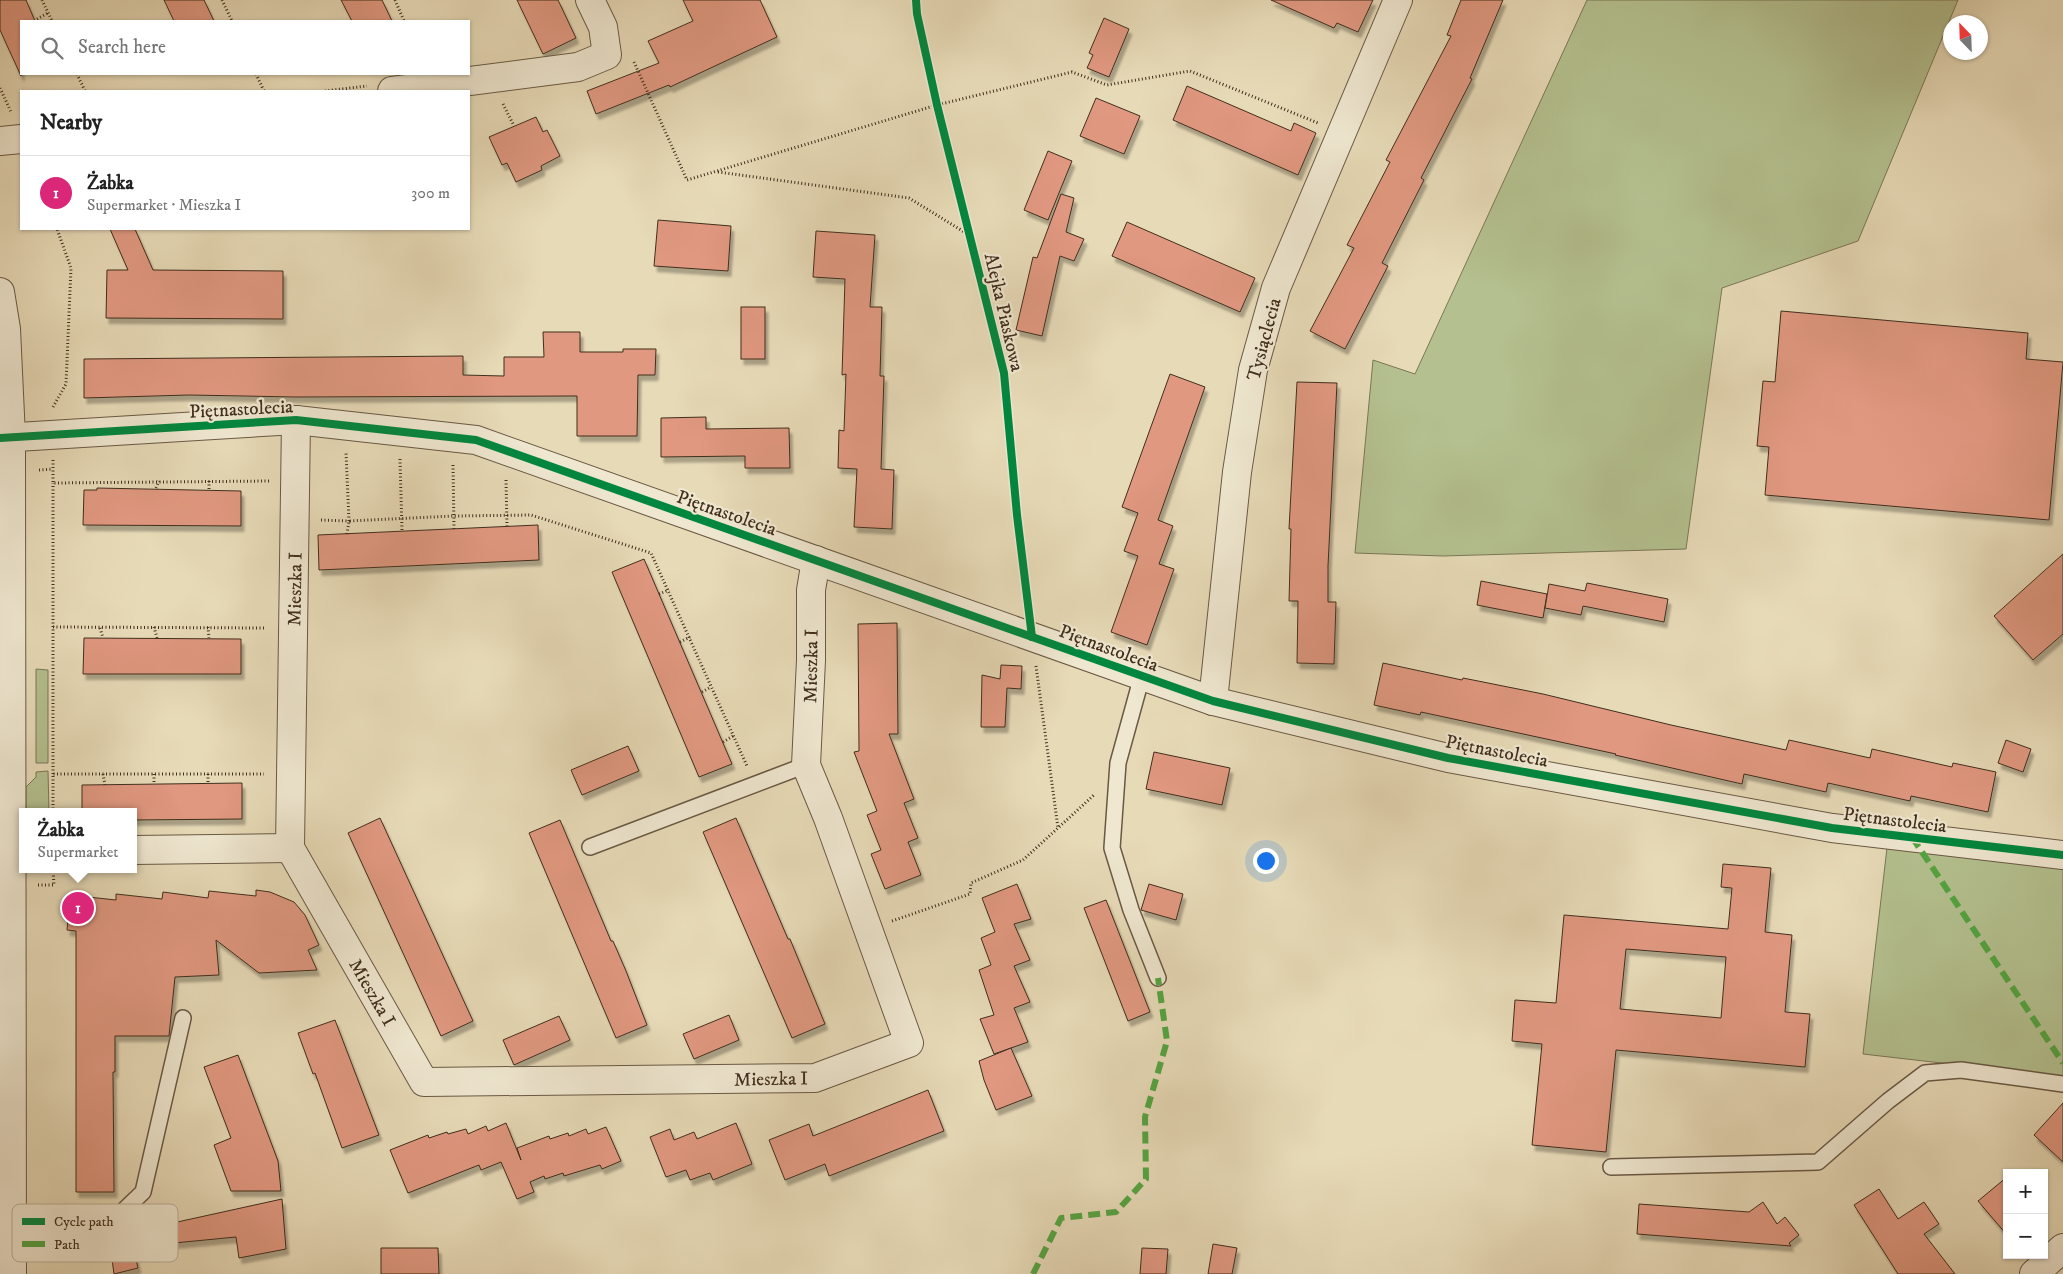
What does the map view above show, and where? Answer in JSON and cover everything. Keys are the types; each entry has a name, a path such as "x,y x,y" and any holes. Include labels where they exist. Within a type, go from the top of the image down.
{"street":[{"path":"400,90 578,67 607,55 603,27 590,0"},
{"name":"Tysiąclecia","path":"1213,701 1238,472 1253,370 1276,288 1398,0"},
{"path":"0,141 20,138"},
{"path":"0,292 6,329 12,839 6,978 6,1148 12,1227 12,1274"},
{"name":"Piętnastolecia","path":"6,438 296,420 476,440 1213,701 1467,762 1832,828 2063,855"},
{"name":"Mieszka I","path":"296,420 290,848 424,1082 815,1078 909,1043 869,929 806,765 811,660 811,590 816,560"},
{"path":"137,850 290,848"},
{"path":"2034,1274 2063,1248"}],"lane":[{"path":"1142,676 1118,763 1112,848 1131,910 1158,978"},
{"path":"590,846 806,765"},
{"path":"131,1204 144,1192 183,1018"},
{"path":"1611,1167 1818,1162 1888,1101 1925,1073 1961,1070 2063,1084"}],"path":[{"path":"42,0 52,20"},
{"path":"222,0 232,20"},
{"path":"395,0 404,20"},
{"path":"37,20 48,13"},
{"path":"607,55 628,49 687,180 937,105 1072,72 1107,85 1190,71 1341,133"},
{"path":"77,75 85,90"},
{"path":"256,75 264,90"},
{"path":"0,88 12,113"},
{"path":"715,171 909,198 970,236"},
{"path":"57,230 71,268"},
{"path":"346,450 356,450"},
{"path":"399,453 402,532"},
{"path":"453,460 454,529"},
{"path":"506,470 507,527"},
{"path":"156,488 159,481"},
{"path":"209,481 209,489"},
{"path":"103,482 104,488"},
{"path":"52,808 53,483"},
{"path":"347,534 349,521 454,516 531,515 652,553 748,768"},
{"path":"659,594 669,590"},
{"path":"154,627 157,638"},
{"path":"208,627 209,638"},
{"path":"53,628 267,628"},
{"path":"100,628 103,638"},
{"path":"680,642 690,637"},
{"path":"702,692 712,688"},
{"path":"723,742 733,736"},
{"path":"53,774 272,774"},
{"path":"103,774 104,785"},
{"path":"154,774 154,784"},
{"path":"208,774 208,784"},
{"path":"869,929 970,894 972,883 1023,860 1117,774"}],"green space":[{"path":"1587,0 1958,0 1952,15 1943,15 1943,36 1858,241 1722,288 1686,549 1443,556 1355,553 1373,360 1415,374"},
{"path":"36,669 48,670 48,763 36,763"},
{"path":"48,771 49,808 26,808 26,787 36,777 36,772"},
{"path":"1887,848 2063,868 2063,1077 1863,1054"}],"building":[{"path":"0,0 26,0 35,20 20,20 20,74 0,30"},
{"path":"164,0 204,0 214,20 174,20"},
{"path":"341,0 382,0 392,20 351,20"},
{"path":"517,0 558,0 576,38 543,54"},
{"path":"683,0 760,0 777,37 670,87 669,85 596,114 587,91 659,63 648,41 693,21"},
{"path":"1271,0 1373,0 1358,32 1337,23 1334,28"},
{"path":"1461,0 1503,0 1470,78 1472,79 1421,178 1424,180 1382,263 1388,266 1345,349 1310,331 1354,248 1347,245 1390,162 1386,160 1451,36 1447,35"},
{"path":"1104,18 1129,29 1109,77 1087,68 1093,55 1089,53"},
{"path":"1187,86 1291,131 1294,123 1316,133 1298,175 1173,120"},
{"path":"1096,98 1140,116 1124,154 1080,136"},
{"path":"536,117 543,132 547,130 560,156 541,166 542,170 516,182 507,163 502,165 489,137"},
{"path":"1048,151 1072,161 1048,220 1024,210"},
{"path":"1061,194 1074,198 1066,232 1084,239 1074,261 1060,256 1042,336 1016,330 1033,257 1037,258"},
{"path":"658,220 731,226 728,271 654,266"},
{"path":"1127,222 1255,278 1240,312 1112,256"},
{"path":"110,230 135,230 153,270 283,271 283,319 106,318 107,270 128,270"},
{"path":"816,231 875,235 870,307 882,307 880,376 884,376 881,469 894,470 892,529 854,527 857,469 838,468 839,430 844,431 846,374 842,375 845,279 813,277"},
{"path":"741,307 765,307 765,359 741,359"},
{"path":"1781,311 2028,333 2026,359 2063,362 2049,520 1765,495 1769,447 1757,446 1763,381 1775,382"},
{"path":"543,332 580,332 580,352 623,352 623,349 656,349 655,375 638,375 637,436 577,436 577,396 296,397 189,395 84,398 84,359 463,356 463,375 504,376 504,357 544,357"},
{"path":"1170,374 1205,387 1158,520 1173,526 1159,564 1174,569 1147,645 1111,632 1138,556 1124,551 1138,513 1122,507"},
{"path":"1297,382 1337,383 1328,566 1328,602 1336,602 1334,664 1297,663 1298,601 1289,601 1291,529 1289,529"},
{"path":"706,417 706,429 789,428 790,468 745,468 745,456 661,457 661,418"},
{"path":"97,488 241,491 241,526 83,525 84,490 97,490"},
{"path":"538,525 539,560 319,570 318,535"},
{"path":"2063,554 2063,634 2033,660 1994,616"},
{"path":"644,559 732,764 699,777 612,572"},
{"path":"1481,581 1547,594 1543,618 1477,605"},
{"path":"1587,583 1668,599 1664,622 1583,606 1581,615 1545,608 1549,584 1585,591"},
{"path":"897,623 898,734 889,734 914,799 904,803 918,838 908,842 921,875 885,889 871,854 881,850 867,815 877,811 854,752 859,751 858,624"},
{"path":"84,638 241,639 241,674 83,674"},
{"path":"1383,663 1462,680 1463,678 1543,694 1786,750 1789,740 1870,758 1872,749 1952,767 1953,763 1996,772 1988,812 1911,796 1910,801 1828,783 1826,792 1744,774 1742,784 1616,754 1421,712 1420,715 1374,705"},
{"path":"1001,665 1022,666 1021,689 1007,688 1005,727 981,727 982,675 1000,679"},
{"path":"2006,740 2031,749 2023,772 1998,763"},
{"path":"628,746 639,771 582,795 571,770"},
{"path":"1154,752 1230,768 1222,805 1146,789"},
{"path":"242,783 242,819 137,820 137,808 82,808 82,785"},
{"path":"380,818 473,1021 441,1036 348,833"},
{"path":"736,818 788,939 790,939 825,1024 792,1038 703,832"},
{"path":"560,820 611,941 613,941 626,971 647,1025 616,1038 529,833"},
{"path":"1723,864 1771,868 1765,932 1792,935 1785,1012 1810,1014 1805,1067 1616,1050 1606,1152 1532,1145 1542,1044 1512,1041 1515,1000 1556,1003 1564,915 1728,929 1732,888 1721,887","holes":["1626,949 1726,957 1721,1018 1620,1009"]},
{"path":"1017,884 1031,919 1014,924 1030,960 1014,966 1030,1002 1014,1008 1028,1042 994,1054 980,1019 994,1015 979,970 991,965 981,938 995,932 982,898"},
{"path":"1149,884 1183,894 1176,920 1141,910"},
{"path":"256,890 270,892 294,902 305,915 319,945 308,950 317,970 259,973 216,940 219,975 175,977 169,1036 115,1036 115,1072 113,1072 114,1192 76,1192 76,931 67,930 70,895 116,900 116,894 162,899 163,892 208,898 209,891 256,896"},
{"path":"1106,900 1150,1012 1128,1021 1084,908"},
{"path":"729,1015 739,1040 694,1059 683,1034"},
{"path":"559,1016 570,1040 514,1065 503,1040"},
{"path":"335,1020 379,1135 342,1148 315,1073 313,1074 298,1033"},
{"path":"1011,1048 1032,1096 996,1110 984,1080 979,1061"},
{"path":"238,1055 278,1161 281,1191 231,1191 214,1145 231,1138 204,1067"},
{"path":"928,1090 944,1131 829,1176 825,1164 785,1180 769,1140 809,1124 813,1136"},
{"path":"2063,1103 2063,1162 2034,1135"},
{"path":"506,1123 521,1160 517,1148 549,1136 550,1139 568,1133 569,1136 586,1129 588,1134 606,1127 621,1161 602,1169 600,1165 564,1176 563,1173 545,1179 544,1176 530,1182 534,1192 517,1199 501,1162 481,1170 479,1165 408,1193 390,1150 428,1135 429,1138 447,1132 448,1134 466,1129 468,1134 486,1126 488,1131"},
{"path":"736,1123 752,1164 713,1180 710,1173 690,1180 686,1170 666,1177 650,1137 670,1129 674,1140 694,1132 697,1139"},
{"path":"2003,1180 2003,1230 1978,1201"},
{"path":"1879,1189 1898,1219 1924,1202 1939,1224 1924,1234 1955,1274 1898,1274 1854,1205"},
{"path":"282,1199 286,1249 239,1258 236,1237 178,1243 178,1222"},
{"path":"1763,1202 1777,1224 1785,1217 1799,1235 1789,1243 1791,1246 1637,1234 1639,1204 1749,1212"},
{"path":"1213,1244 1237,1248 1232,1274 1208,1274"},
{"path":"381,1248 438,1248 439,1274 381,1274"},
{"path":"1142,1248 1168,1249 1166,1274 1140,1274"},
{"path":"112,1262 137,1262 138,1268 114,1274"}],"marked path":[{"path":"1912,837 2063,1063"},
{"path":"1033,1274 1061,1218 1116,1212 1146,1179 1145,1117 1167,1041 1158,978"}],"cycle path":[{"name":"Alejka Piaskowa","path":"916,0 917,14 937,105 1004,373 1017,515 1032,637"},
{"path":"0,438 296,420 476,440 1213,701 1448,758 1832,828 2063,855"}],"place":[{"name":"Żabka","path":"78,908"}]}
